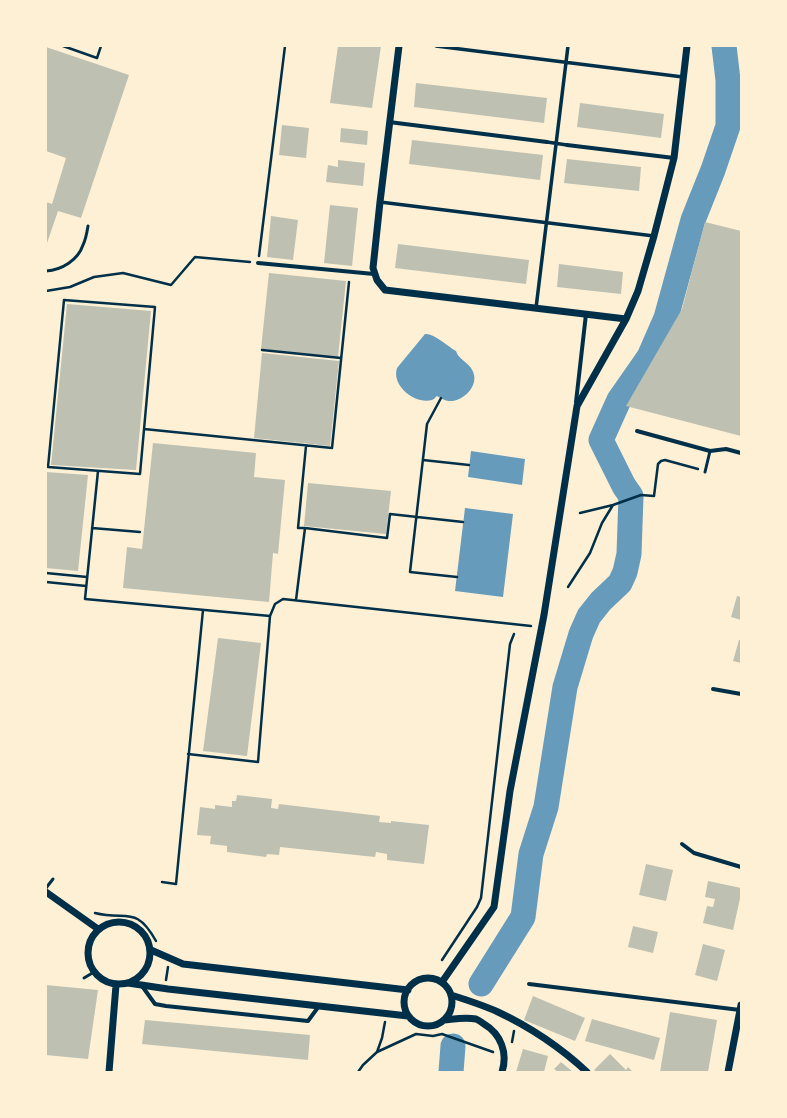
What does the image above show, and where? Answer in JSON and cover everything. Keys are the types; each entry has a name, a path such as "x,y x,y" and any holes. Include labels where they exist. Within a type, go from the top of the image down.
{"street":[{"path":"399,46 373,268 376,277 385,290 626,320"},
{"path":"436,46 684,77"},
{"path":"536,308 568,46"},
{"path":"577,406 626,320 638,291 674,158 687,46"},
{"path":"389,122 674,158"},
{"path":"380,202 654,236"},
{"path":"258,263 376,277"},
{"path":"442,982 494,907 510,791 544,615 577,406 576,402 586,314"},
{"path":"638,431 710,451 726,449 741,453"},
{"path":"713,689 741,694"},
{"path":"682,844 694,853 741,867"},
{"path":"46,892 98,929"},
{"path":"128,984 139,978 148,967 151,950 147,938 135,926 118,922 106,924 98,929 91,940 88,951 90,965 97,976 116,984 128,984 408,1016 418,1024 429,1026 437,1025 444,1020 449,1015 452,1008 451,995 446,986 442,982 432,978 415,982 408,990 404,1003 408,1016"},
{"path":"151,950 183,964 408,990"},
{"path":"109,1072 116,984"},
{"path":"529,984 740,1008 728,1072"},
{"path":"142,986 155,1004 166,1006 308,1021 319,1006"},
{"path":"451,995 497,1012 550,1041 572,1058 586,1072"},
{"path":"444,1020 460,1018 477,1020 492,1029 502,1043 504,1065 502,1072"}],"lane":[{"path":"46,271 52,271 71,262 83,246 88,226"},
{"path":"706,471 710,451"},
{"path":"46,888 53,879"},
{"path":"84,978 94,972"}],"path":[{"path":"63,46 97,58 101,46"},
{"path":"46,291 70,286 94,277 123,273 171,285 195,257 258,263 285,46"},
{"path":"144,430 332,448 349,282"},
{"path":"64,300 155,307 144,430 140,474 47,467 64,300"},
{"path":"262,350 341,358"},
{"path":"441,398 427,424 410,572 457,577"},
{"path":"306,446 298,528 387,538 390,514 463,522"},
{"path":"423,460 469,465"},
{"path":"580,513 641,495 654,496 658,464 661,461 665,460 706,471"},
{"path":"98,471 85,599 270,616"},
{"path":"568,587 590,553 602,524 613,504"},
{"path":"92,528 140,532"},
{"path":"296,600 305,528"},
{"path":"46,573 87,577"},
{"path":"46,582 86,586"},
{"path":"188,754 258,762 270,616 275,604 283,599 530,626"},
{"path":"162,882 176,884 203,610"},
{"path":"442,960 477,907 481,898 510,644 514,634"},
{"path":"93,913 103,915 126,915 139,920 150,929 157,943"},
{"path":"376,1052 382,1038 386,1022"},
{"path":"358,1072 363,1064 376,1052 416,1034 433,1036 442,1034 493,1051 493,1056"}],"water":[{"path":"425,334 429,334 456,351 473,371 473,385 468,393 463,397 454,401 444,400 437,396 432,400 419,400 406,393 401,387 396,375 397,368"},
{"path":"471,451 525,459 522,485 468,477"},
{"path":"465,508 513,514 503,597 455,591"}],"building":[{"path":"338,46 381,46 372,108 330,103"},
{"path":"46,47 129,75 81,218 58,211 46,246 46,202 52,204 66,158 46,151"},
{"path":"416,83 547,98 544,123 414,107"},
{"path":"580,103 664,114 661,138 577,127"},
{"path":"282,125 309,128 306,158 279,155"},
{"path":"341,128 368,131 367,145 340,142"},
{"path":"412,140 543,155 540,180 409,164"},
{"path":"567,159 641,167 639,191 564,183"},
{"path":"338,160 365,163 363,186 326,182 328,165 338,167"},
{"path":"330,205 358,208 352,266 324,263"},
{"path":"271,216 298,220 293,260 267,257"},
{"path":"705,222 741,231 741,436 626,406 682,309"},
{"path":"398,244 529,260 526,284 395,268"},
{"path":"559,264 623,272 621,294 557,287"},
{"path":"269,273 346,281 338,357 261,349"},
{"path":"67,304 151,311 136,470 51,465"},
{"path":"262,353 339,361 330,446 254,438"},
{"path":"153,443 256,453 254,477 285,480 278,554 273,553 269,602 123,588 127,547 142,549"},
{"path":"46,472 88,475 78,571 46,568"},
{"path":"308,483 391,491 386,534 304,526"},
{"path":"737,596 741,597 741,620 731,617"},
{"path":"218,638 261,643 247,756 203,751"},
{"path":"739,640 741,640 741,663 733,661"},
{"path":"237,795 272,799 271,808 278,809 279,804 380,816 379,822 391,823 391,821 429,825 424,864 387,860 387,854 376,852 375,857 280,847 279,855 267,854 266,857 227,852 227,846 210,844 211,836 197,835 200,807 215,809 215,805 232,807 232,801 236,801"},
{"path":"646,864 673,870 666,901 639,895"},
{"path":"708,881 741,888 733,930 703,923 707,906 713,907 715,899 705,897"},
{"path":"633,926 658,932 653,953 628,947"},
{"path":"703,944 725,950 717,981 695,975"},
{"path":"46,985 98,990 88,1059 46,1055"},
{"path":"533,996 585,1018 575,1041 524,1020"},
{"path":"670,1012 717,1020 708,1072 660,1072"},
{"path":"592,1019 660,1038 654,1060 585,1041"},
{"path":"145,1020 310,1035 308,1060 142,1044"},
{"path":"523,1049 548,1056 544,1072 516,1072"},
{"path":"610,1054 626,1070 628,1067 633,1072 597,1072 594,1070"},
{"path":"561,1062 573,1072 558,1072 554,1069"}],"waterway":[{"path":"481,984 523,917 531,854 546,807 565,687 581,634 589,616 601,601 620,583 625,572 629,554 631,496 624,486 601,440 619,400 649,357 666,318 693,220 713,170 728,126 728,80 724,46"},
{"path":"451,1072 453,1046"}]}
